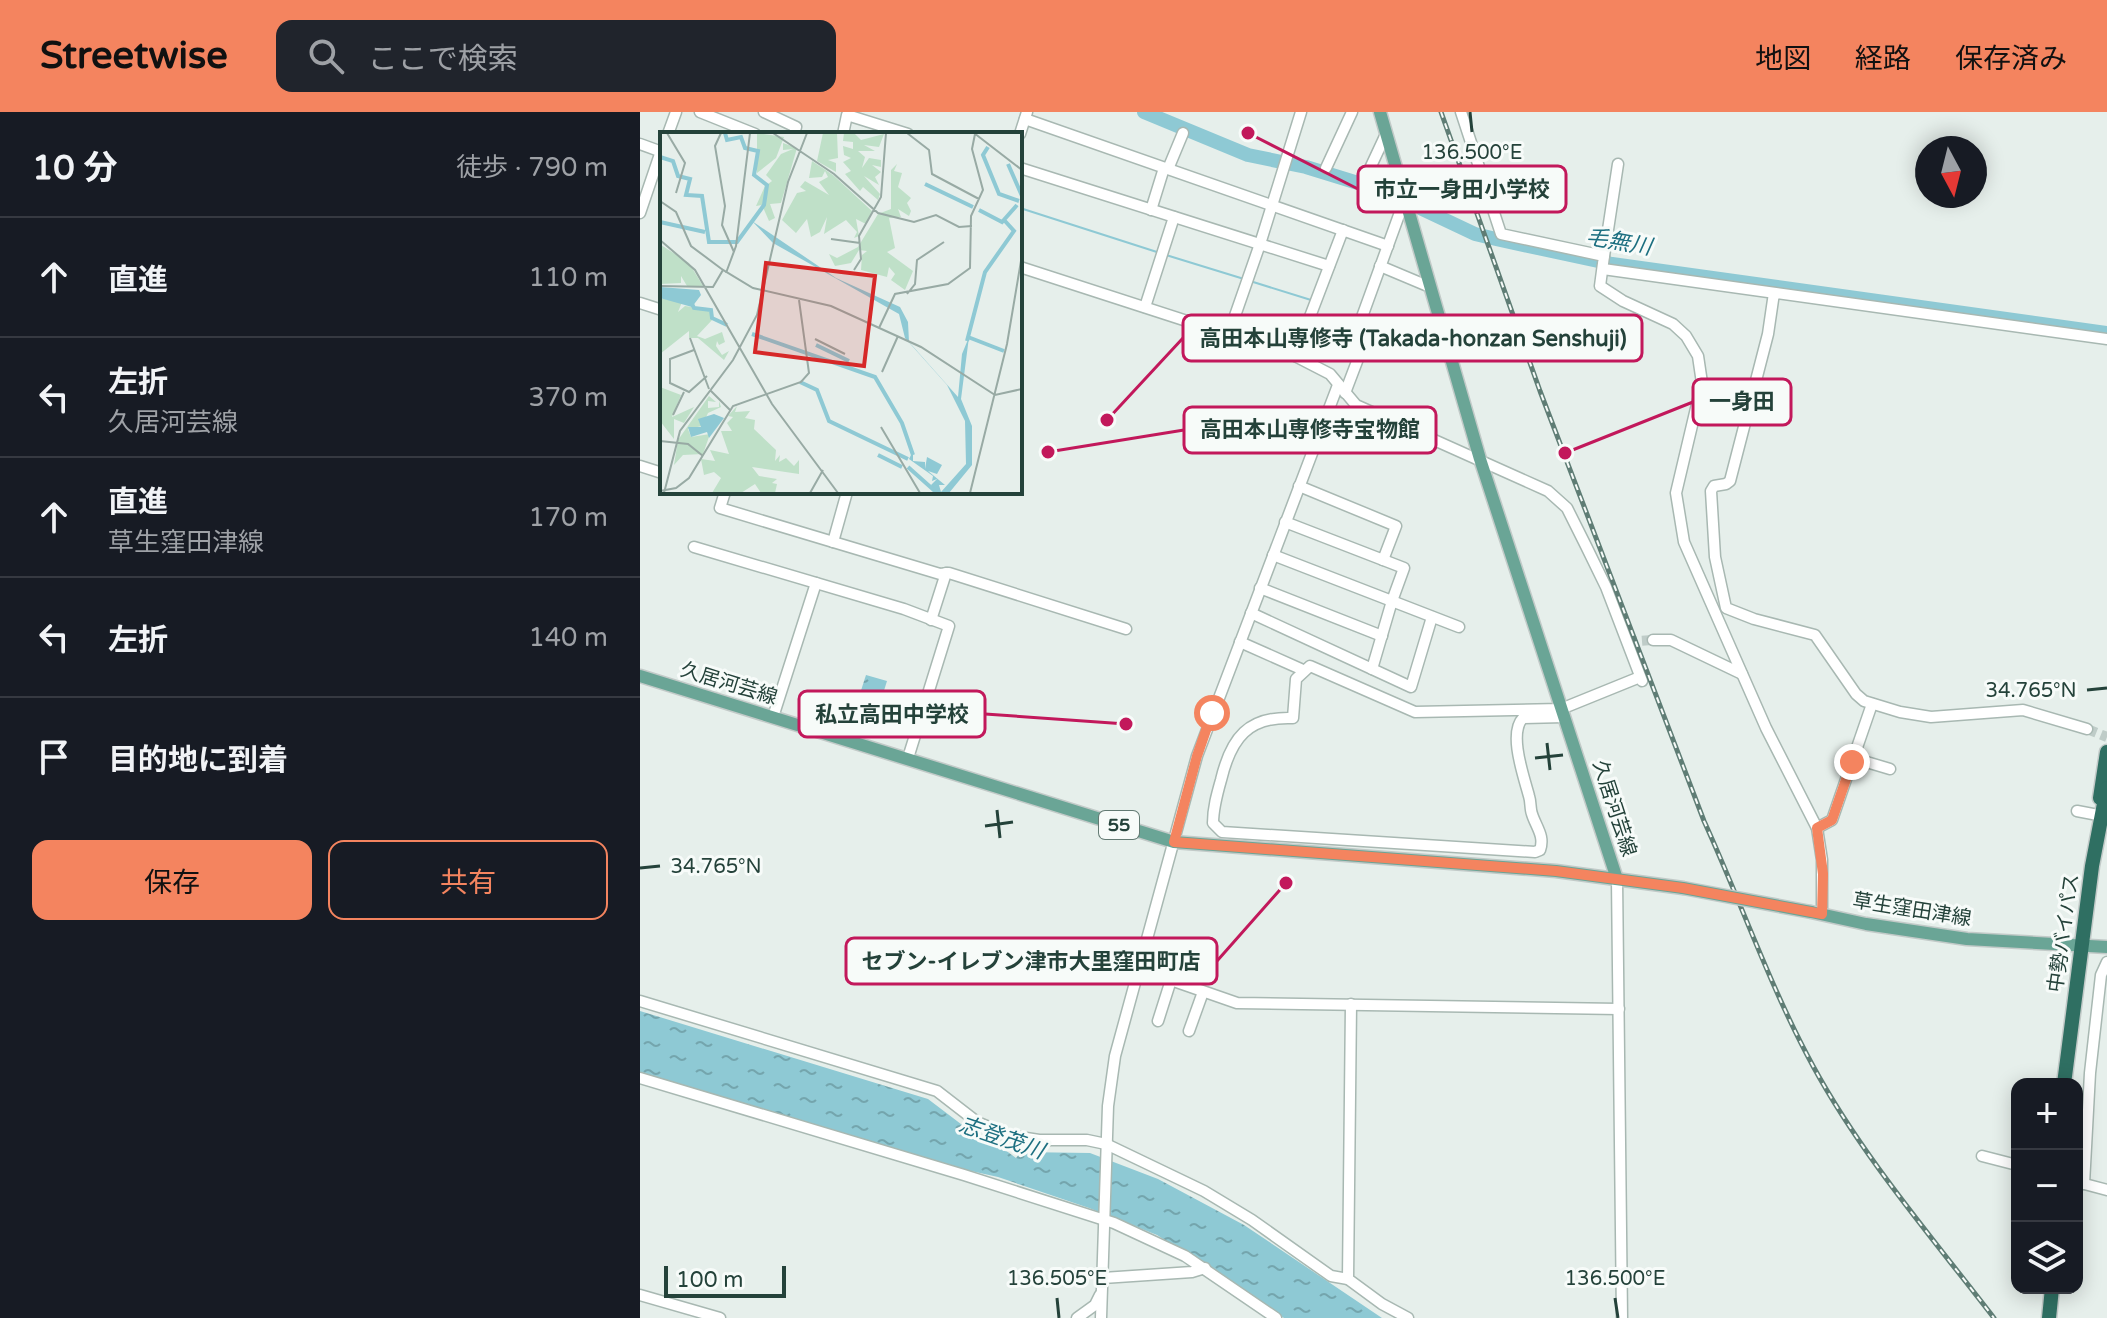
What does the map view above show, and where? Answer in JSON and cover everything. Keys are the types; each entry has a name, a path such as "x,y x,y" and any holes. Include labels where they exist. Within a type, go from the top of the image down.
{"highway":[{"path":"2092,866 2102,813 2107,752"},
{"name":"中勢バイパス","path":"2065,1078 2092,866 2107,788"},
{"path":"2049,1318 2051,1294"}],"main road":[{"name":"久居河芸線","path":"640,676 1174,842 1510,867 1617,879 1480,459 1380,112"},
{"name":"草生窪田津線","path":"1617,879 1683,888 1911,932 1967,939 2107,947"}],"street":[{"path":"669,132 676,112"},
{"path":"700,112 750,132"},
{"path":"764,112 796,127 795,132"},
{"path":"1229,333 1273,206 1301,112"},
{"path":"1326,168 1352,112"},
{"path":"1461,112 1501,234 1604,262 1774,293 2107,339"},
{"path":"847,114 902,132"},
{"path":"1026,115 1388,246"},
{"path":"1151,210 1183,133"},
{"path":"1365,179 1386,134"},
{"path":"640,144 660,150"},
{"path":"640,213 660,157"},
{"path":"1618,164 1600,286 1623,301 1673,324 1686,336 1698,356 1702,383 1677,487 1684,542 1766,728 1817,828 1823,874 1817,913"},
{"path":"1022,169 1329,266"},
{"path":"1354,339 1403,204 1408,207"},
{"path":"1145,307 1174,217"},
{"path":"1295,356 1343,230"},
{"path":"1380,266 1430,287"},
{"path":"1022,268 1295,356 1330,374 1356,405 1540,487 1562,502 1606,587 1642,680 1562,713 1523,718 1517,728 1519,757 1531,801 1531,813 1541,836 1542,845 1538,851 1524,853 1219,831 1213,823 1214,810 1232,746 1257,723 1271,718 1293,718 1296,679 1310,666 1415,712 1562,713"},
{"path":"1726,608 1715,557 1711,491 1712,487 1730,481 1768,334 1774,293"},
{"path":"640,303 660,309"},
{"path":"1101,1318 1106,1146 1115,1056 1197,756 1299,486 1364,343 1307,322"},
{"path":"640,466 660,472"},
{"path":"1299,486 1396,526 1383,560"},
{"path":"724,494 720,508 1126,629"},
{"path":"833,542 846,494"},
{"path":"1285,522 1404,568 1372,669"},
{"path":"694,547 949,626 908,758"},
{"path":"1273,555 1459,627"},
{"path":"931,620 946,573"},
{"path":"773,717 816,583"},
{"path":"1260,588 1382,636"},
{"path":"1713,608 1726,608 1815,635 1847,683 1864,701 1872,704 1931,717 2023,710 2087,729"},
{"path":"1251,613 1411,687 1432,617"},
{"path":"1653,640 1671,640 1731,666 1744,675"},
{"path":"1240,642 1303,670"},
{"path":"1817,828 1832,820 1872,704"},
{"path":"1853,758 1890,769"},
{"path":"2077,811 2102,813"},
{"path":"1617,879 1622,1318"},
{"path":"2083,1150 2099,989 2107,962"},
{"path":"1140,964 1171,980 1237,1003 1619,1009"},
{"path":"1158,1021 1171,980"},
{"path":"1189,1031 1203,992"},
{"path":"640,1001 937,1091 977,1122 1008,1135 1039,1140 1087,1140 1106,1146 1204,1191 1252,1220 1331,1276 1348,1279 1382,1304 1408,1318"},
{"path":"1348,1279 1351,1004"},
{"path":"640,1078 1070,1208 1140,1234 1205,1268 1276,1318"},
{"path":"1982,1156 2011,1163"},
{"path":"2083,1184 2107,1190"},
{"path":"1103,1284 1205,1268"},
{"path":"1077,1318 1095,1305 1103,1284"},
{"path":"640,1295 720,1318"}],"water":[{"path":"866,675 887,681 876,716 855,709"},
{"path":"640,1011 928,1099 982,1140 997,1144 1016,1158 1021,1152 1090,1153 1158,1179 1244,1225 1382,1318 1284,1318 1157,1235 1089,1208 998,1177 935,1163 640,1072"}],"waterway":[{"name":"毛無川","path":"1144,112 1248,155 1306,167 1384,191 1475,234 1496,239 1612,264 2107,333"},
{"path":"1022,209 1160,253"},
{"path":"1166,255 1244,279"},
{"path":"1250,281 1311,300"}],"tunnel":[{"path":"1627,642 1653,640"},
{"path":"2087,729 2107,737"}],"railway":[{"path":"1441,112 1540,391 1704,821 1783,1006 1813,1066 1853,1132 1994,1318"}],"place":[{"name":"市立一身田小学校","path":"1248,133"},
{"name":"高田本山専修寺 (Takada-honzan Senshuji)","path":"1107,420"},
{"name":"高田本山専修寺宝物館","path":"1048,452"},
{"name":"一身田","path":"1565,453"},
{"name":"私立高田中学校","path":"1126,724"},
{"name":"セブン-イレブン津市大里窪田町店","path":"1286,883"}],"route":[{"path":"1212,713 1174,842 1556,871 1683,888 1822,914 1823,874 1817,828 1832,820 1852,762"}],"water label":[{"name":"志登茂川","path":"1002,1137"}]}
